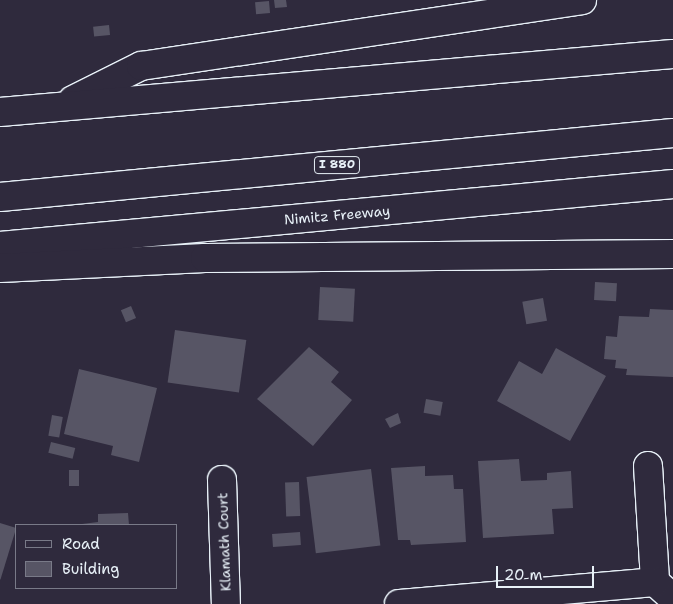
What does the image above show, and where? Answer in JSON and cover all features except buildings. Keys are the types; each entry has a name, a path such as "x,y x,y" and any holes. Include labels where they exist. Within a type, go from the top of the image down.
{"main road":[{"path":"60,106 141,66 582,0"},
{"path":"0,112 673,54"},
{"name":"I 880","path":"0,197 673,133"},
{"name":"Nimitz Freeway","path":"0,246 673,184"},
{"path":"0,268 205,258 673,254"},
{"path":"399,604 664,590 648,466"},
{"name":"Klamath Court","path":"222,480 226,604"}]}
